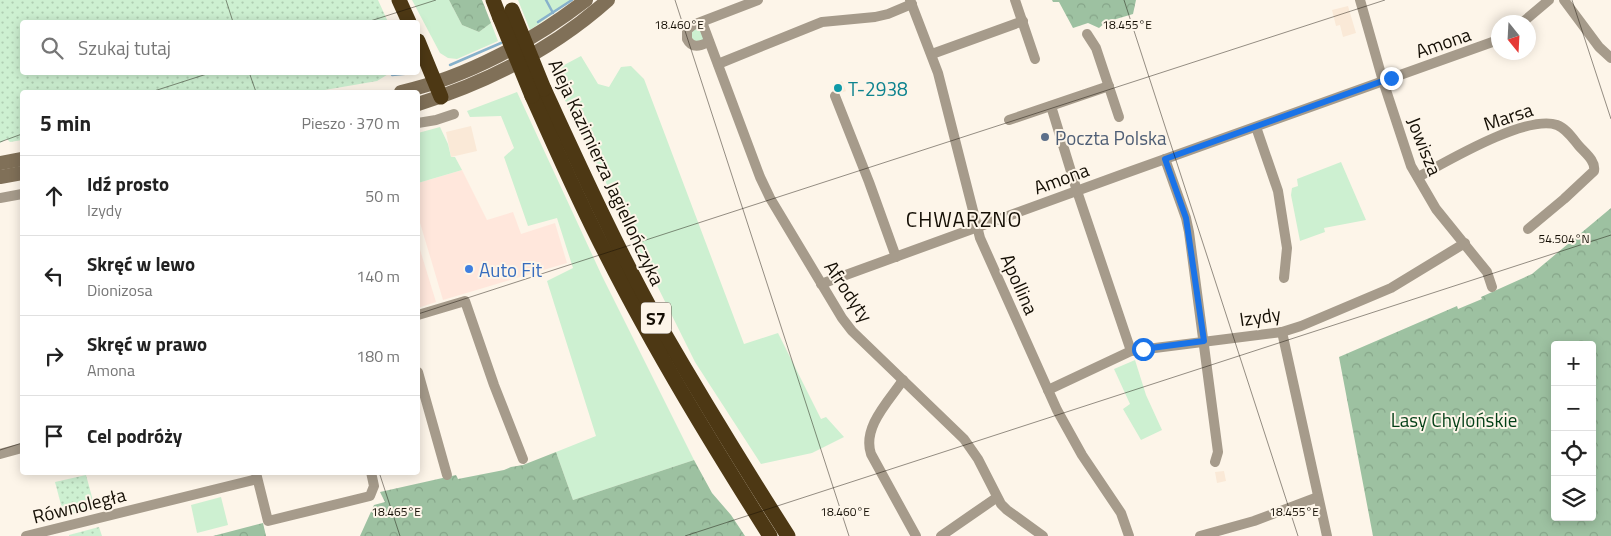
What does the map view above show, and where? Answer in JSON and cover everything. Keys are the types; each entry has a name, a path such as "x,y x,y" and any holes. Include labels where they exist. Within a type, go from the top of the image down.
{"highway":[{"path":"399,0 408,20"},
{"name":"Aleja Kazimierza Jagiellończyka","path":"493,0 507,9 584,211 687,402 770,536"},
{"path":"420,46 441,97"},
{"name":"Aleja Kazimierza Jagiellończyka","path":"538,92 660,325 726,438 788,536"}],"main road":[{"path":"408,90 466,70 516,46 586,0"},
{"path":"420,103 481,82 530,57 574,28 608,0"},
{"path":"0,163 20,159"},
{"path":"0,177 20,173"}],"street":[{"path":"709,42 696,46 691,44 687,39 686,33 688,28 758,0"},
{"path":"1015,0 1035,59"},
{"name":"Jowisza","path":"1360,0 1383,81 1411,166 1436,209 1487,272 1492,288"},
{"path":"1531,15 1549,0"},
{"path":"1564,0 1600,47 1611,58"},
{"path":"718,64 822,22 875,17 888,14 911,2"},
{"name":"Apollina","path":"911,2 938,73 977,227 1064,424 1082,455 1121,513 1129,536"},
{"path":"932,54 1023,21"},
{"name":"Afrodyty","path":"702,22 767,191 848,327 964,439 978,459 996,498 1007,510 1043,536"},
{"path":"1087,34 1096,48 1118,117"},
{"name":"Amona","path":"821,284 1491,42"},
{"path":"1009,120 1108,86"},
{"path":"835,96 896,257"},
{"path":"1051,106 1077,191 1131,351"},
{"path":"420,123 454,114"},
{"name":"Marsa","path":"1418,178 1491,139 1543,122 1559,126 1591,159 1595,168 1564,200 1528,229"},
{"path":"1256,127 1278,191 1287,248 1284,278"},
{"path":"1165,159 1186,218 1218,452 1215,462"},
{"path":"0,198 20,194"},
{"name":"Izydy","path":"1048,390 1131,351 1282,332 1301,326 1391,288 1465,243"},
{"path":"420,314 465,301 494,385 523,459"},
{"path":"1282,332 1327,536"},
{"path":"420,379 447,475"},
{"path":"903,380 871,428 869,443 871,454 916,536"},
{"path":"0,454 20,449"},
{"path":"256,476 268,521 370,496 373,491 371,475"},
{"name":"Równoległa","path":"26,536 256,476"},
{"path":"1200,536 1254,521 1318,497"},
{"path":"940,536 996,498"}],"shaded area":[{"path":"1348,6 1356,33 1343,37 1340,25 1336,26 1332,10"},
{"path":"842,81 846,91 835,95 832,86"},
{"path":"471,126 477,151 451,157 446,132"},
{"path":"462,170 487,220 513,212 521,234 555,223 567,263 443,300 420,223 420,182"},
{"path":"420,250 436,302 420,307"},
{"path":"1224,471 1226,481 1217,483 1215,472"}],"green space":[{"path":"0,0 378,0 387,20 20,20 20,75 387,75 377,81 325,90 20,90 20,140 10,142 7,139 0,143"},
{"path":"412,0 449,0 462,25 479,32 491,23 498,41 457,59 448,58 440,53"},
{"path":"449,0 482,0 491,23 479,32 462,25"},
{"path":"518,0 573,0 530,30"},
{"path":"1052,0 1136,0 1133,14 1106,22 1099,28 1088,23 1073,28 1059,2 1053,2"},
{"path":"701,29 704,40 695,43 691,36 691,30"},
{"path":"581,56 598,84 609,87 621,67 631,66 644,79 744,344 778,333 821,419 826,417 844,437 812,453 761,464 695,362 551,72"},
{"path":"517,92 602,276 694,460 573,500 556,452 596,436 547,281 573,268 557,218 528,226 504,157 514,148 501,116 470,117 467,111"},
{"path":"440,127 448,144 451,157 455,157 462,170 420,182 420,132"},
{"path":"1341,162 1366,220 1324,228 1325,232 1300,241 1291,195 1292,188 1298,186 1297,179"},
{"name":"Lasy Chylońskie","path":"1611,208 1611,536 1373,536 1339,357 1457,306 1458,309 1482,299 1481,297 1532,274"},
{"path":"1135,360 1146,395 1162,430 1141,440 1123,409 1130,404 1114,369"},
{"path":"556,452 573,500 694,460 712,493 731,515 745,536 360,536 374,505 385,502 380,492 456,475 458,479 504,470"},
{"path":"86,475 95,508 64,516 55,482"},
{"path":"221,497 228,525 197,533 191,505"},
{"path":"263,523 266,536 213,536"},
{"path":"99,527 102,536 69,536 69,535"}],"waterway":[{"path":"546,0 553,13"},
{"path":"538,22 572,0"},
{"path":"450,65 501,43"}],"place":[{"name":"T-2938","path":"838,88"},
{"name":"Poczta Polska","path":"1045,137"},
{"name":"Auto Fit","path":"469,269"}],"district":[{"name":"CHWARZNO","path":"964,219"}],"route":[{"path":"1143,349 1204,341 1189,232 1186,218 1165,159 1391,78"}]}
